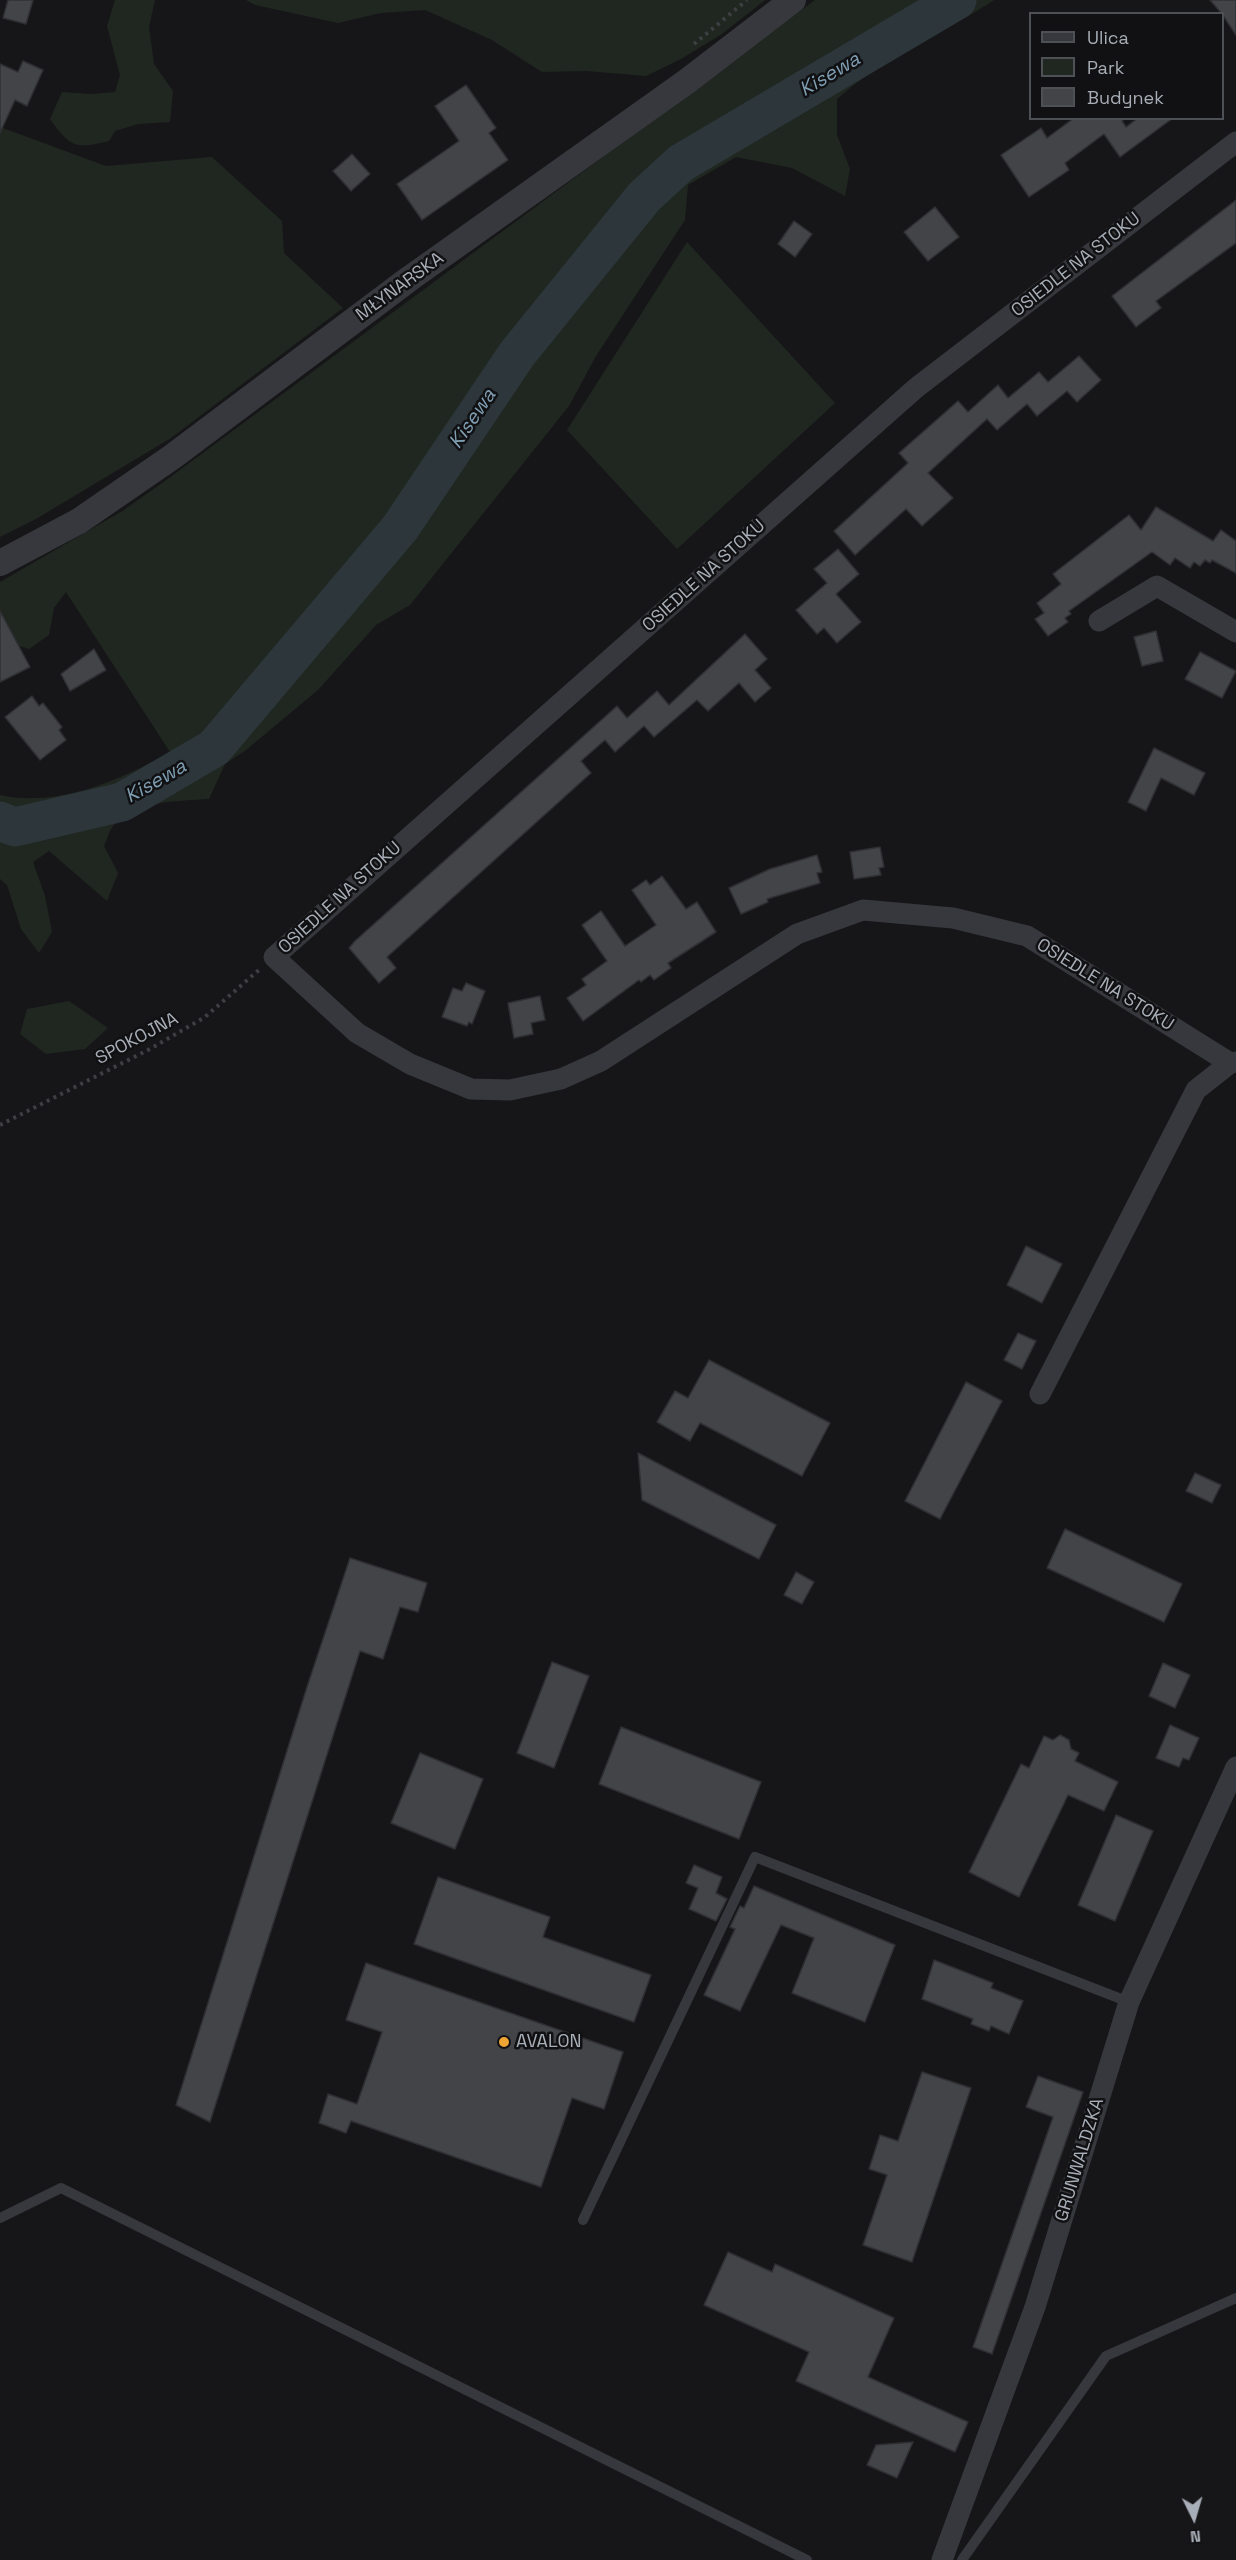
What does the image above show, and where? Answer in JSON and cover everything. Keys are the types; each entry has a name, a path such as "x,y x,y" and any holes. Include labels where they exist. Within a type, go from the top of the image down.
{"street":[{"name":"MŁYNARSKA","path":"0,563 79,521 172,457 409,279 686,82 793,0"},
{"name":"OSIEDLE NA STOKU","path":"1233,1062 1027,936 952,918 863,910 797,934 600,1061 561,1079 510,1090 471,1089 410,1064 357,1033 274,957 916,388 1236,141"},
{"path":"1099,621 1157,586 1236,632"},
{"path":"1040,1394 1196,1090 1233,1062"},
{"name":"GRUNWALDZKA","path":"942,2560 1035,2307 1129,2002 1236,1767"}],"lane":[{"path":"583,2220 755,1857 1129,2002"},
{"path":"0,2218 61,2188 807,2560"},
{"path":"962,2560 1106,2356 1236,2298"}],"path":[{"name":"SPOKOJNA","path":"0,1125 150,1049 205,1017 274,957"}],"green space":[{"path":"115,0 155,0 149,27 154,64 173,91 170,122 138,124 115,131 109,141 88,145 75,144 63,136 50,119 62,92 91,94 115,92 120,75 107,26"},
{"path":"246,0 765,0 722,34 681,59 646,76 586,71 542,72 492,40 425,10 381,13 338,23 255,5"},
{"path":"815,0 994,0 893,59 837,99 837,135 850,169 845,196 792,168 736,157 688,185 685,220 596,356 569,406 410,605 376,625 318,690 246,750 225,764 209,799 146,806 123,817 114,825 104,846 118,873 107,901 49,851 33,862 45,896 52,932 39,953 21,929 7,885 0,879 0,795 44,798 88,789 131,772 170,752 66,592 54,608 49,635 29,649 0,640 0,582 124,510 169,478"},
{"path":"0,127 106,166 212,157 282,221 284,253 343,308 171,438 36,519 0,537"},
{"path":"687,242 835,403 677,549 567,430"},
{"path":"69,1001 108,1028 85,1049 46,1054 20,1034 27,1009"}],"building":[{"path":"8,0 33,0 26,24 3,18"},
{"path":"1210,0 1236,0 1236,35 1224,17 1224,12 1220,12"},
{"path":"23,61 43,70 27,106 15,100 0,133 0,64 18,72"},
{"path":"466,85 496,128 489,133 508,160 422,220 397,184 459,141 435,106"},
{"path":"1071,120 1123,120 1126,127 1135,120 1170,120 1120,157 1104,134 1065,163 1069,170 1029,197 1001,155 1041,128 1047,138"},
{"path":"352,154 370,174 351,191 333,171"},
{"path":"1236,200 1236,243 1156,301 1161,308 1136,327 1112,296"},
{"path":"935,207 959,237 928,261 904,232"},
{"path":"794,221 812,234 795,257 778,244"},
{"path":"1079,356 1101,380 1077,402 1067,391 1037,416 1027,404 997,430 987,419 928,473 953,498 922,526 906,509 855,555 834,531 908,463 899,453 958,401 968,412 998,385 1008,398 1039,372 1048,382"},
{"path":"1156,507 1213,541 1221,530 1236,541 1236,573 1212,560 1210,563 1205,560 1200,566 1194,562 1190,568 1175,558 1170,565 1152,552 1069,611 1071,614 1065,618 1068,622 1048,636 1035,619 1044,613 1037,603 1061,584 1053,574 1129,515 1141,530"},
{"path":"838,549 859,574 836,594 861,622 837,643 824,628 817,634 796,610 827,583 814,569"},
{"path":"0,611 30,667 0,682"},
{"path":"1156,631 1163,661 1142,666 1134,637"},
{"path":"745,634 767,659 755,670 771,688 755,702 739,683 708,711 697,700 654,737 644,726 615,752 605,740 581,761 591,773 387,957 396,968 379,983 349,948 355,941 617,706 627,718 657,691 669,705"},
{"path":"94,649 106,670 70,691 61,674"},
{"path":"1200,652 1236,671 1222,698 1185,679"},
{"path":"32,696 39,706 43,703 62,727 59,730 66,740 40,760 5,717"},
{"path":"1154,748 1205,773 1194,795 1161,778 1146,811 1128,802"},
{"path":"880,847 884,867 879,868 881,875 854,879 850,852"},
{"path":"817,855 822,872 817,873 820,883 767,899 768,902 741,914 729,888 770,869"},
{"path":"662,876 686,909 697,902 716,932 668,963 671,968 654,980 650,975 641,982 639,980 583,1021 567,998 586,985 582,979 607,961 582,925 601,911 625,946 656,925 632,890 646,880 650,885"},
{"path":"466,983 485,991 472,1024 469,1022 467,1026 442,1017 453,988 462,991"},
{"path":"540,996 545,1020 531,1023 533,1034 514,1038 508,1003"},
{"path":"1026,1246 1062,1264 1042,1303 1007,1285"},
{"path":"1018,1333 1036,1341 1022,1369 1004,1360"},
{"path":"709,1360 830,1423 802,1476 700,1423 690,1441 657,1422 675,1391 688,1398"},
{"path":"966,1382 1002,1401 940,1519 905,1501"},
{"path":"638,1453 776,1525 759,1559 642,1500"},
{"path":"1195,1473 1221,1485 1212,1503 1186,1491"},
{"path":"1065,1529 1182,1584 1164,1622 1047,1568"},
{"path":"350,1558 427,1583 418,1612 400,1607 383,1659 360,1651 210,2122 176,2105 307,1687"},
{"path":"796,1572 814,1582 802,1604 784,1595"},
{"path":"552,1662 589,1676 554,1768 517,1753"},
{"path":"1163,1663 1190,1675 1175,1708 1149,1696"},
{"path":"1170,1725 1199,1738 1189,1760 1183,1758 1179,1767 1156,1758"},
{"path":"621,1727 761,1782 739,1839 599,1784"},
{"path":"1060,1735 1069,1740 1071,1749 1079,1753 1075,1761 1118,1782 1104,1811 1068,1795 1019,1897 969,1872 1021,1764 1029,1768 1044,1736 1053,1740"},
{"path":"420,1753 483,1779 455,1849 391,1823"},
{"path":"1116,1815 1153,1831 1115,1921 1078,1905"},
{"path":"694,1865 722,1877 716,1893 727,1899 716,1921 689,1909 698,1888 686,1883"},
{"path":"438,1877 550,1917 543,1937 651,1975 634,2022 414,1944"},
{"path":"754,1886 895,1945 865,2022 792,1993 814,1938 781,1925 740,2011 704,1995 735,1929 730,1927 740,1906 744,1908"},
{"path":"934,1960 993,1983 991,1988 1023,2001 1009,2034 991,2026 989,2031 971,2024 973,2019 922,1999"},
{"path":"366,1963 623,2052 604,2109 572,2098 541,2187 351,2121 346,2133 319,2123 328,2094 357,2104 382,2032 346,2020"},
{"path":"922,2072 971,2088 912,2262 863,2245 887,2175 869,2169 880,2135 898,2141"},
{"path":"1038,2076 1083,2092 992,2354 973,2347 1053,2117 1026,2107"},
{"path":"728,2252 772,2272 775,2264 894,2318 868,2377 968,2422 955,2452 796,2381 809,2352 704,2305"},
{"path":"913,2442 897,2478 867,2465 876,2445"}],"waterway":[{"name":"Kisewa","path":"0,821 15,827 122,802 214,748 400,528 517,354 644,197 681,163 957,0"}],"place":[{"name":"AVALON","path":"504,2042"}]}
